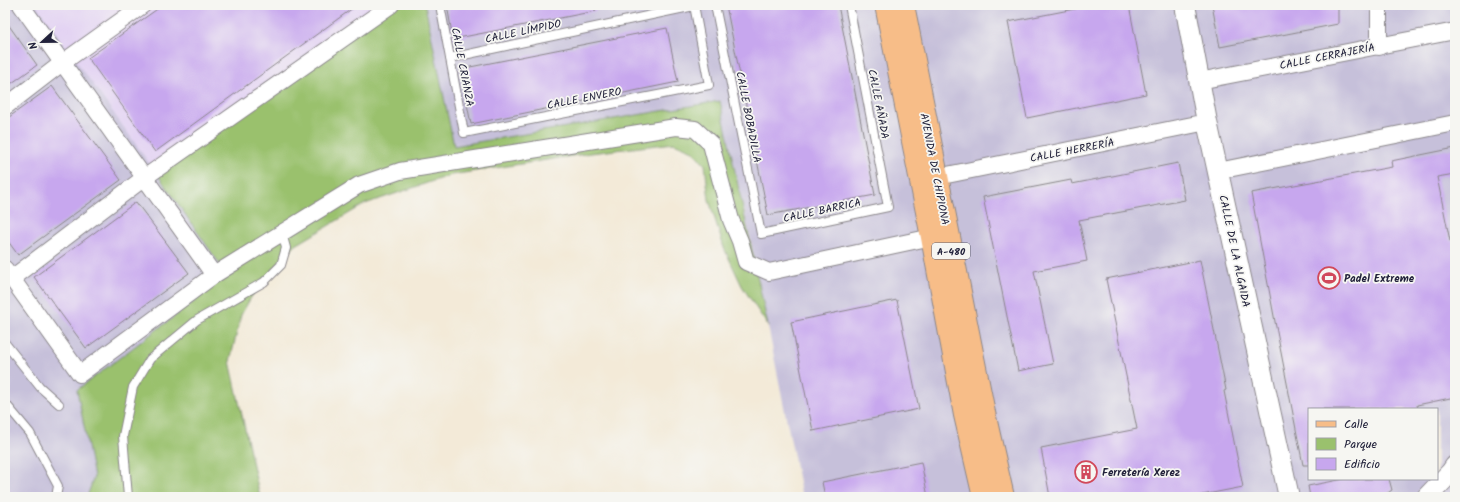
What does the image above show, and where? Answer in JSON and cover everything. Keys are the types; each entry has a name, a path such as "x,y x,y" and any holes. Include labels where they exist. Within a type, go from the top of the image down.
{"main road":[{"name":"AVENIDA DE CHIPIONA","path":"886,5 932,237 965,415 984,497"},
{"name":"AVENIDA DE CHIPIONA","path":"903,5 984,413 1003,497"}],"street":[{"path":"21,5 214,275"},
{"path":"5,107 62,63 143,5"},
{"path":"391,5 9,274 80,374 214,275 359,185 400,171 676,127 695,129 711,144 731,220 740,241 746,262 769,272 932,237"},
{"name":"CALLE DE LA ALGAIDA","path":"1185,5 1207,122 1289,497"},
{"path":"1379,5 1379,47"},
{"name":"CALLE CERRAJERÍA","path":"1199,81 1455,31"},
{"name":"CALLE HERRERÍA","path":"937,177 1207,122"},
{"path":"1218,171 1455,123"},
{"path":"1427,497 1455,466"}],"lane":[{"name":"CALLE CRIANZA","path":"440,5 464,133"},
{"name":"CALLE BOBADILLA","path":"715,5 761,234"},
{"name":"CALLE AÑADA","path":"849,5 888,207"},
{"name":"CALLE LÍMPIDO","path":"450,58 694,6"},
{"name":"CALLE ENVERO","path":"464,133 709,85 694,6"},
{"name":"CALLE BARRICA","path":"761,234 888,207"},
{"path":"128,497 123,436 133,387 150,360 197,320 264,282 281,265 286,248 282,233"},
{"path":"5,343 40,387 59,404"},
{"path":"5,403 30,433 58,486 56,497"}],"shaded area":[{"path":"5,5 36,5 228,276 77,390 94,477 87,497 5,497"},
{"path":"33,5 391,5 144,178"},
{"path":"425,5 1455,5 1455,497 802,497 751,241 720,102 454,146"}],"green space":[{"path":"391,5 425,5 454,146 720,101 768,326 742,286 724,248 709,200 705,165 693,151 674,143 591,153 451,175 365,204 296,245 257,287 241,315 230,361 260,497 87,497 94,477 77,390 228,276 155,171"}],"building":[{"path":"163,5 357,5 155,152 88,58"},
{"path":"447,5 595,5 596,11 453,39"},
{"path":"726,5 838,5 875,195 768,215"},
{"path":"1095,5 1129,5 1146,94 1027,118 1008,22"},
{"path":"1212,5 1338,5 1338,24 1220,47"},
{"path":"5,20 37,65 5,88"},
{"path":"667,28 678,82 471,124 460,69"},
{"path":"52,86 121,180 18,255 5,237 5,120"},
{"path":"1455,148 1455,174 1437,177 1450,241 1455,240 1455,397 1417,405 1418,408 1308,408 1308,465 1303,465 1251,193 1392,167 1391,161"},
{"path":"1178,163 1185,200 1079,220 1087,261 1034,271 1053,364 1018,371 983,197 1071,180 1072,184"},
{"path":"136,202 189,273 86,348 34,277"},
{"path":"1200,260 1226,390 1224,391 1243,487 1192,497 1050,497 1041,448 1137,429 1106,279"},
{"path":"897,300 919,409 813,431 791,322"},
{"path":"921,462 928,497 825,497 822,482"},
{"path":"1339,480 1389,480 1392,490 1382,497 1310,497 1308,486"}],"place":[{"name":"Padel Extreme","path":"1329,278"},
{"name":"Ferretería Xerez","path":"1086,472"}]}
